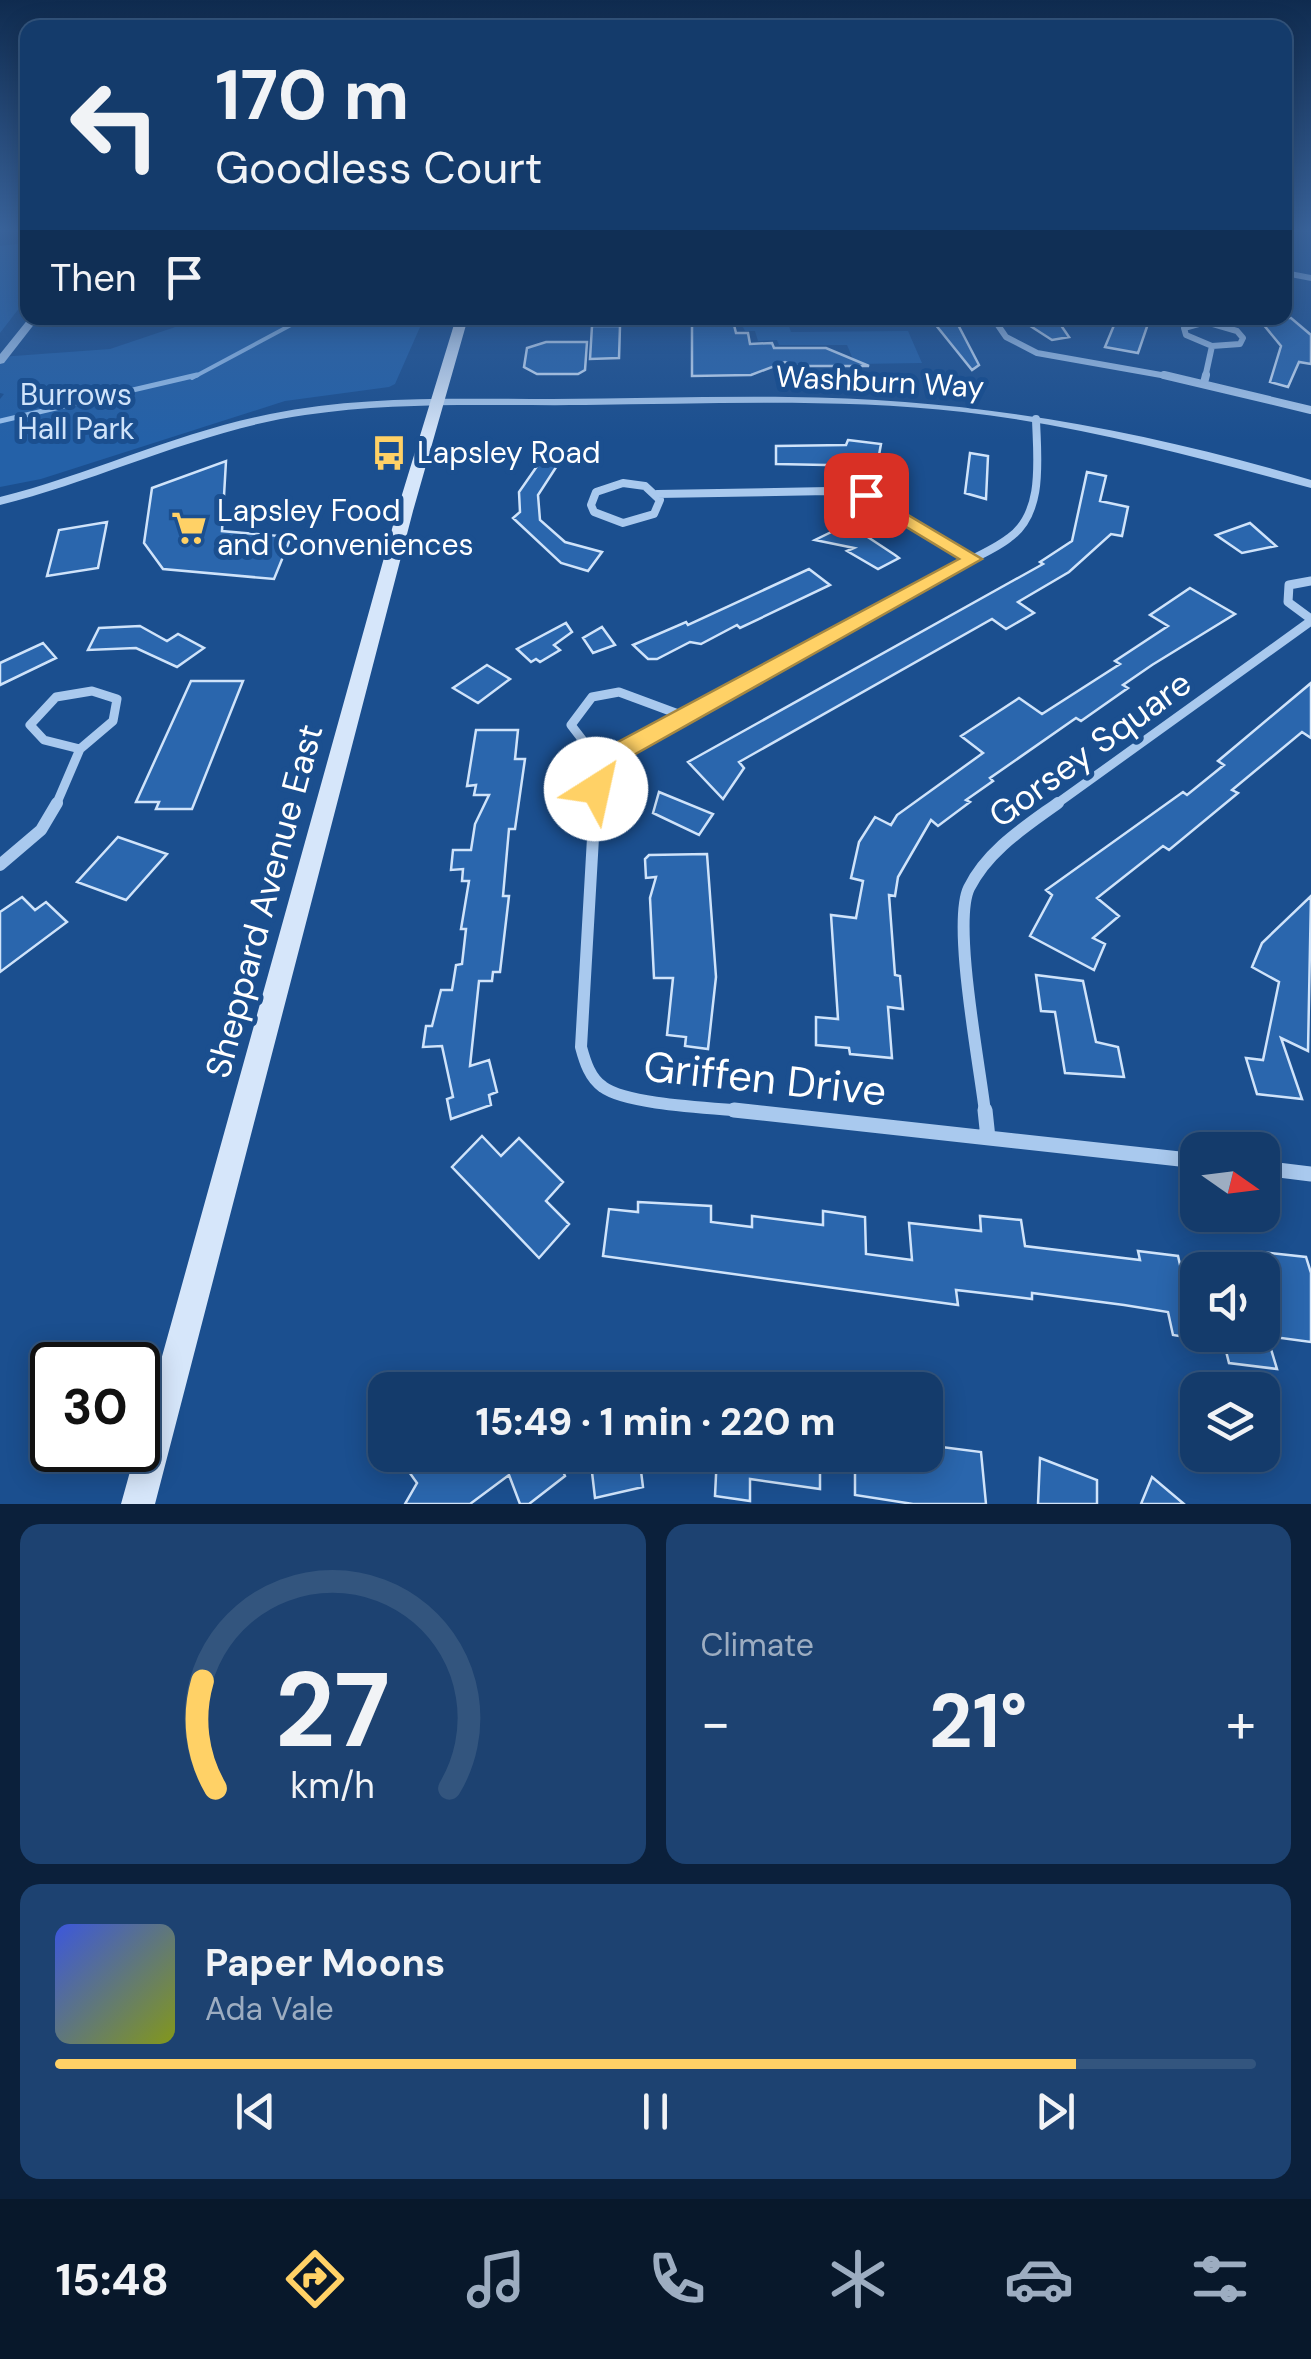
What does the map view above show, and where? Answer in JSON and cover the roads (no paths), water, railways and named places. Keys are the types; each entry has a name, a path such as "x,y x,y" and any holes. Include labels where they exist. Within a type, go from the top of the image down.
{"main road":[{"name":"Sheppard Avenue East","path":"138,1504 396,544 460,325"}],"street":[{"path":"0,362 29,325"},
{"path":"998,325 1006,337 1038,353 1204,383 1311,410"},
{"path":"1195,325 1184,328 1186,335 1196,342 1212,346 1240,344 1243,338 1236,331 1216,325"},
{"path":"1204,383 1212,346"},
{"name":"Washburn Way","path":"438,403 824,401 947,408 1128,435 1311,484"},
{"path":"0,502 57,489 272,418 366,405 438,403"},
{"path":"682,715 642,697 609,690 590,698 578,709 571,725 606,762 682,715 1012,537 1030,513 1036,494 1036,419"},
{"path":"657,494 659,507 654,514 635,522 602,518 591,506 596,492 613,484 644,485 657,494 830,491 866,495 972,559"},
{"name":"Gorsey Square","path":"988,1138 964,932 966,892 1008,838 1311,620 1288,602 1289,584 1311,580"},
{"path":"0,865 41,830 65,790 80,749 113,721 116,700 98,690 73,690 50,700 36,712 30,725 44,740 80,749"},
{"name":"Griffen Drive","path":"606,762 596,789 593,818 582,1047 588,1075 606,1094 1180,1159"},
{"path":"1280,1170 1311,1174"}],"waterway":[{"path":"192,378 291,325"},
{"path":"0,421 197,375"}],"place":[{"name":"Lapsley Road","path":"389,453"},
{"name":"Lapsley Food and Conveniences","path":"189,528"}],"park label":[{"name":"Burrows Hall Park","path":"76,412"}]}
